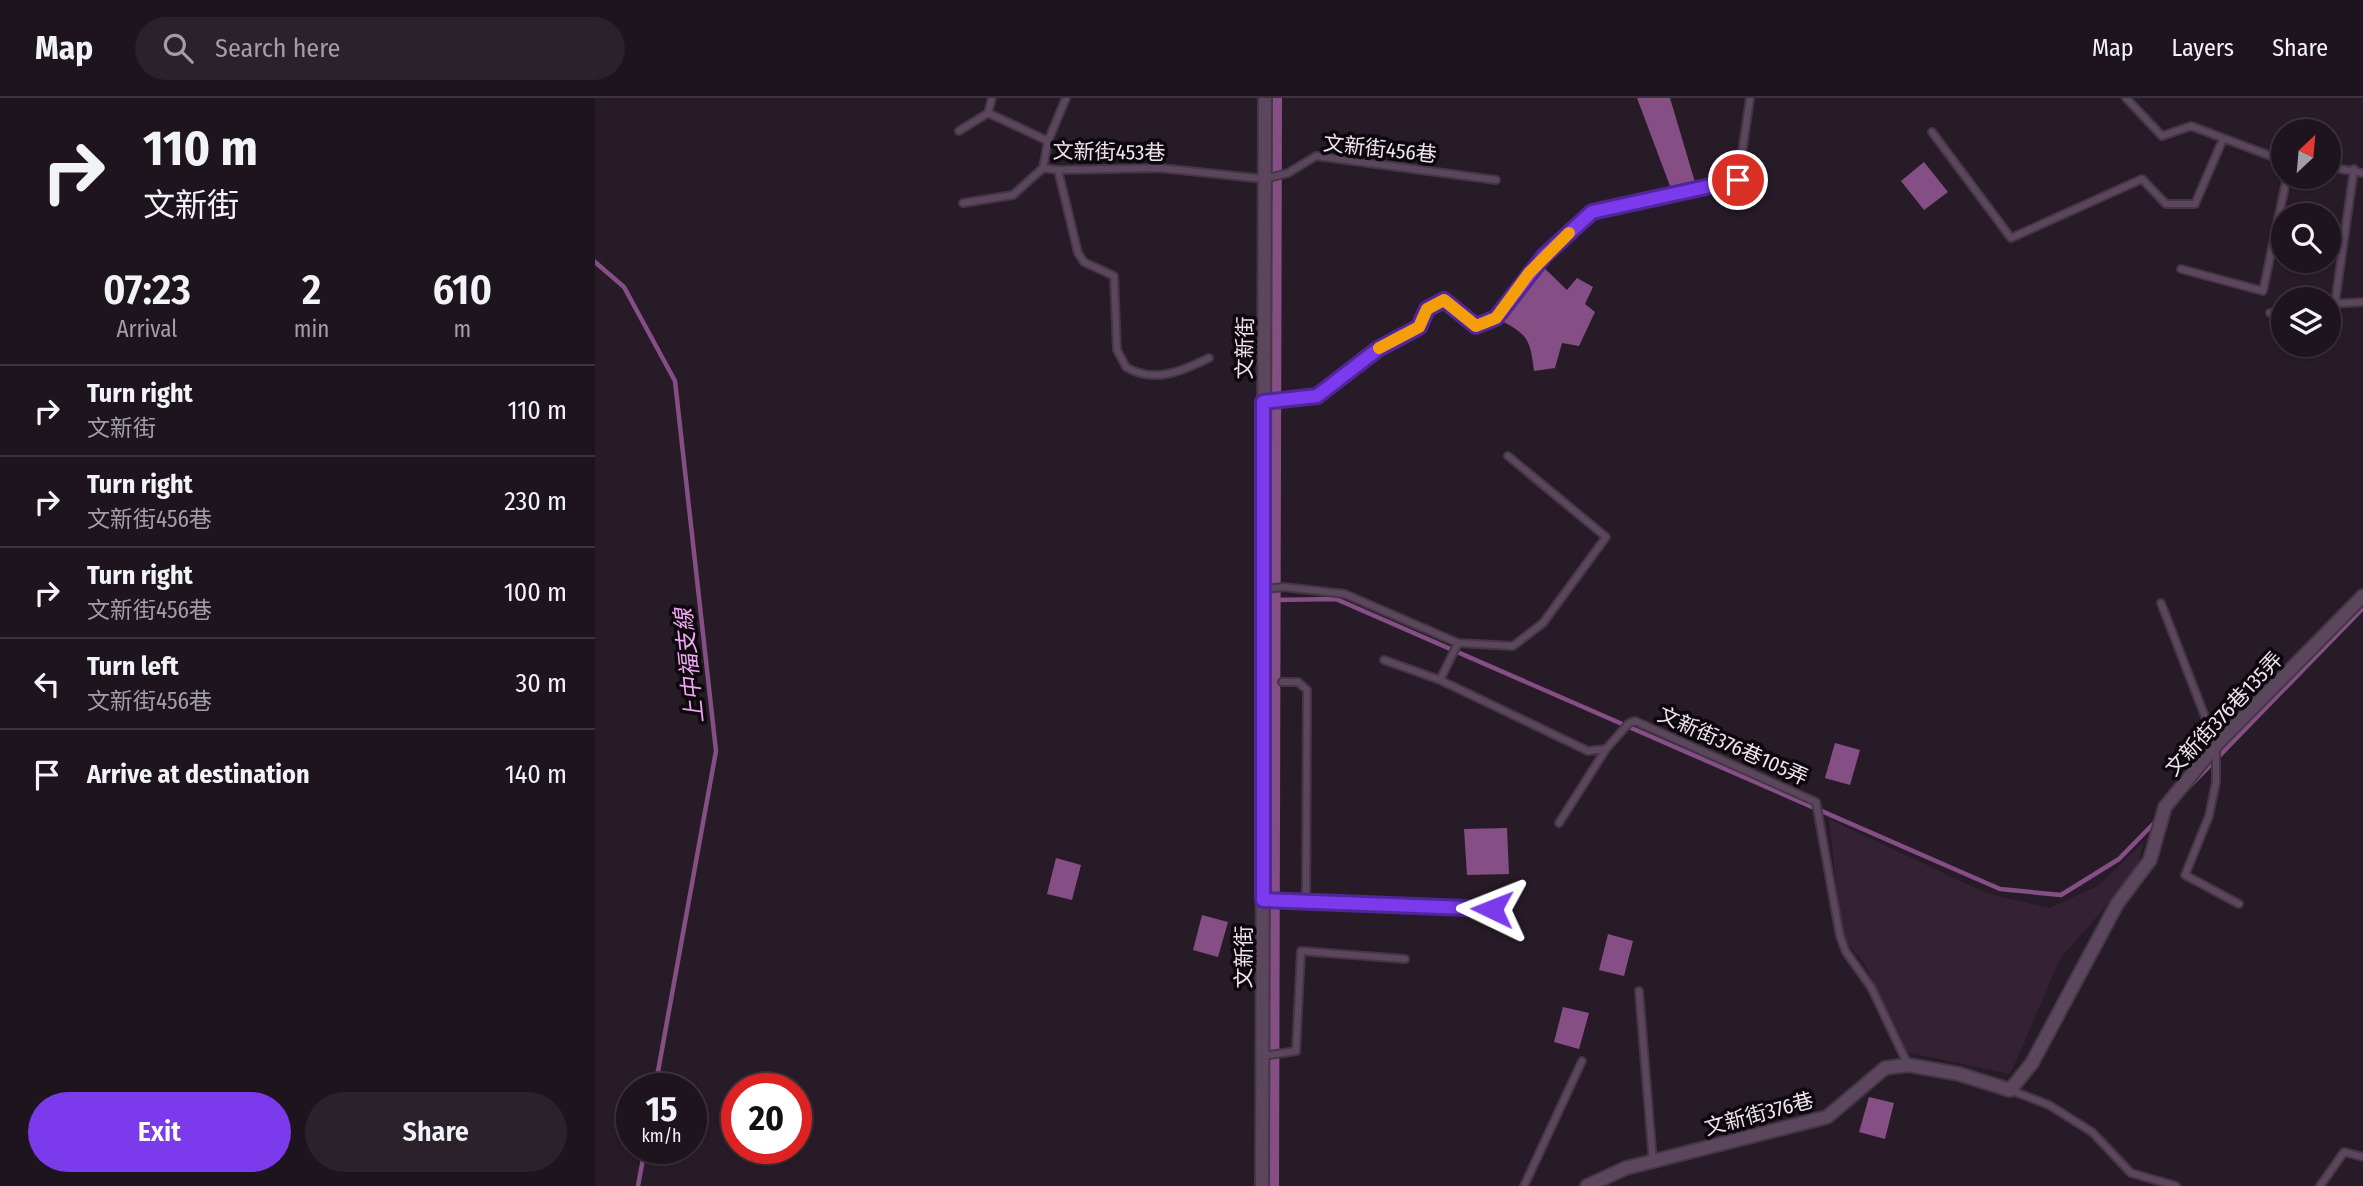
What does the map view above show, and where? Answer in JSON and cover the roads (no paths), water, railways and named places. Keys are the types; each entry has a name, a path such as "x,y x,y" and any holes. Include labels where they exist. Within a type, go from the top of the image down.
{"street":[{"name":"文新街","path":"1262,1186 1268,900 1269,588 1269,177 1265,98"},
{"name":"文新街376巷135弄","path":"2010,1090 2032,1063 2117,904 2150,860 2165,807 2216,749 2363,596"},
{"name":"文新街376巷","path":"1587,1186 1626,1168 1827,1117 1885,1068 1908,1065 1959,1074 2010,1090"}],"lane":[{"path":"959,131 988,113 992,98"},
{"path":"1042,168 1048,141 1066,98"},
{"path":"1745,205 1738,180 1750,98"},
{"path":"2126,98 2162,136 2191,127 2271,156"},
{"path":"988,113 1048,141"},
{"path":"1932,132 2011,238 2142,179 2166,204 2195,204 2223,139"},
{"name":"文新街456巷","path":"1269,177 1288,173 1316,156 1496,180"},
{"name":"文新街453巷","path":"963,203 1013,195 1042,168 1160,169 1269,177"},
{"path":"2341,168 2363,173"},
{"path":"2335,287 2354,169"},
{"path":"1058,170 1078,253 1084,262 1114,276 1117,351 1126,368 1149,376 1181,372 1209,358"},
{"path":"1267,401 1317,396 1378,349 1419,327 1427,309 1444,300 1476,326 1496,318 1544,256 1592,212 1738,180"},
{"path":"2181,269 2263,291 2284,189"},
{"path":"2341,303 2363,302"},
{"path":"1269,588 1284,587 1345,594 1458,644 1513,646 1543,623 1606,537 1508,456"},
{"path":"2161,603 2216,749 2209,816 2185,876 2239,904"},
{"path":"1440,680 1458,644"},
{"path":"1384,660 1440,680 1588,751 1606,749"},
{"path":"1282,682 1298,682 1307,690 1305,903"},
{"name":"文新街376巷105弄","path":"1559,823 1606,749 1629,723 1635,721 1817,804 1840,936 1846,952 1871,987 1908,1065"},
{"path":"1268,900 1492,909"},
{"path":"1265,1056 1296,1051 1301,951 1405,959"},
{"path":"1639,991 1653,1162"},
{"path":"1524,1186 1582,1061"},
{"path":"2010,1090 2049,1105 2092,1132 2131,1173 2176,1186"},
{"path":"2320,1186 2344,1152 2363,1157"}],"waterway":[{"path":"1272,1186 1275,98"},
{"name":"上中福支線","path":"595,262 624,287 675,381 716,751 658,1073"},
{"path":"1274,600 1336,599 2000,889 2061,895 2119,859 2158,819"},
{"path":"2188,788 2363,608"},
{"name":"上中福支線","path":"638,1186 642,1164"}]}
